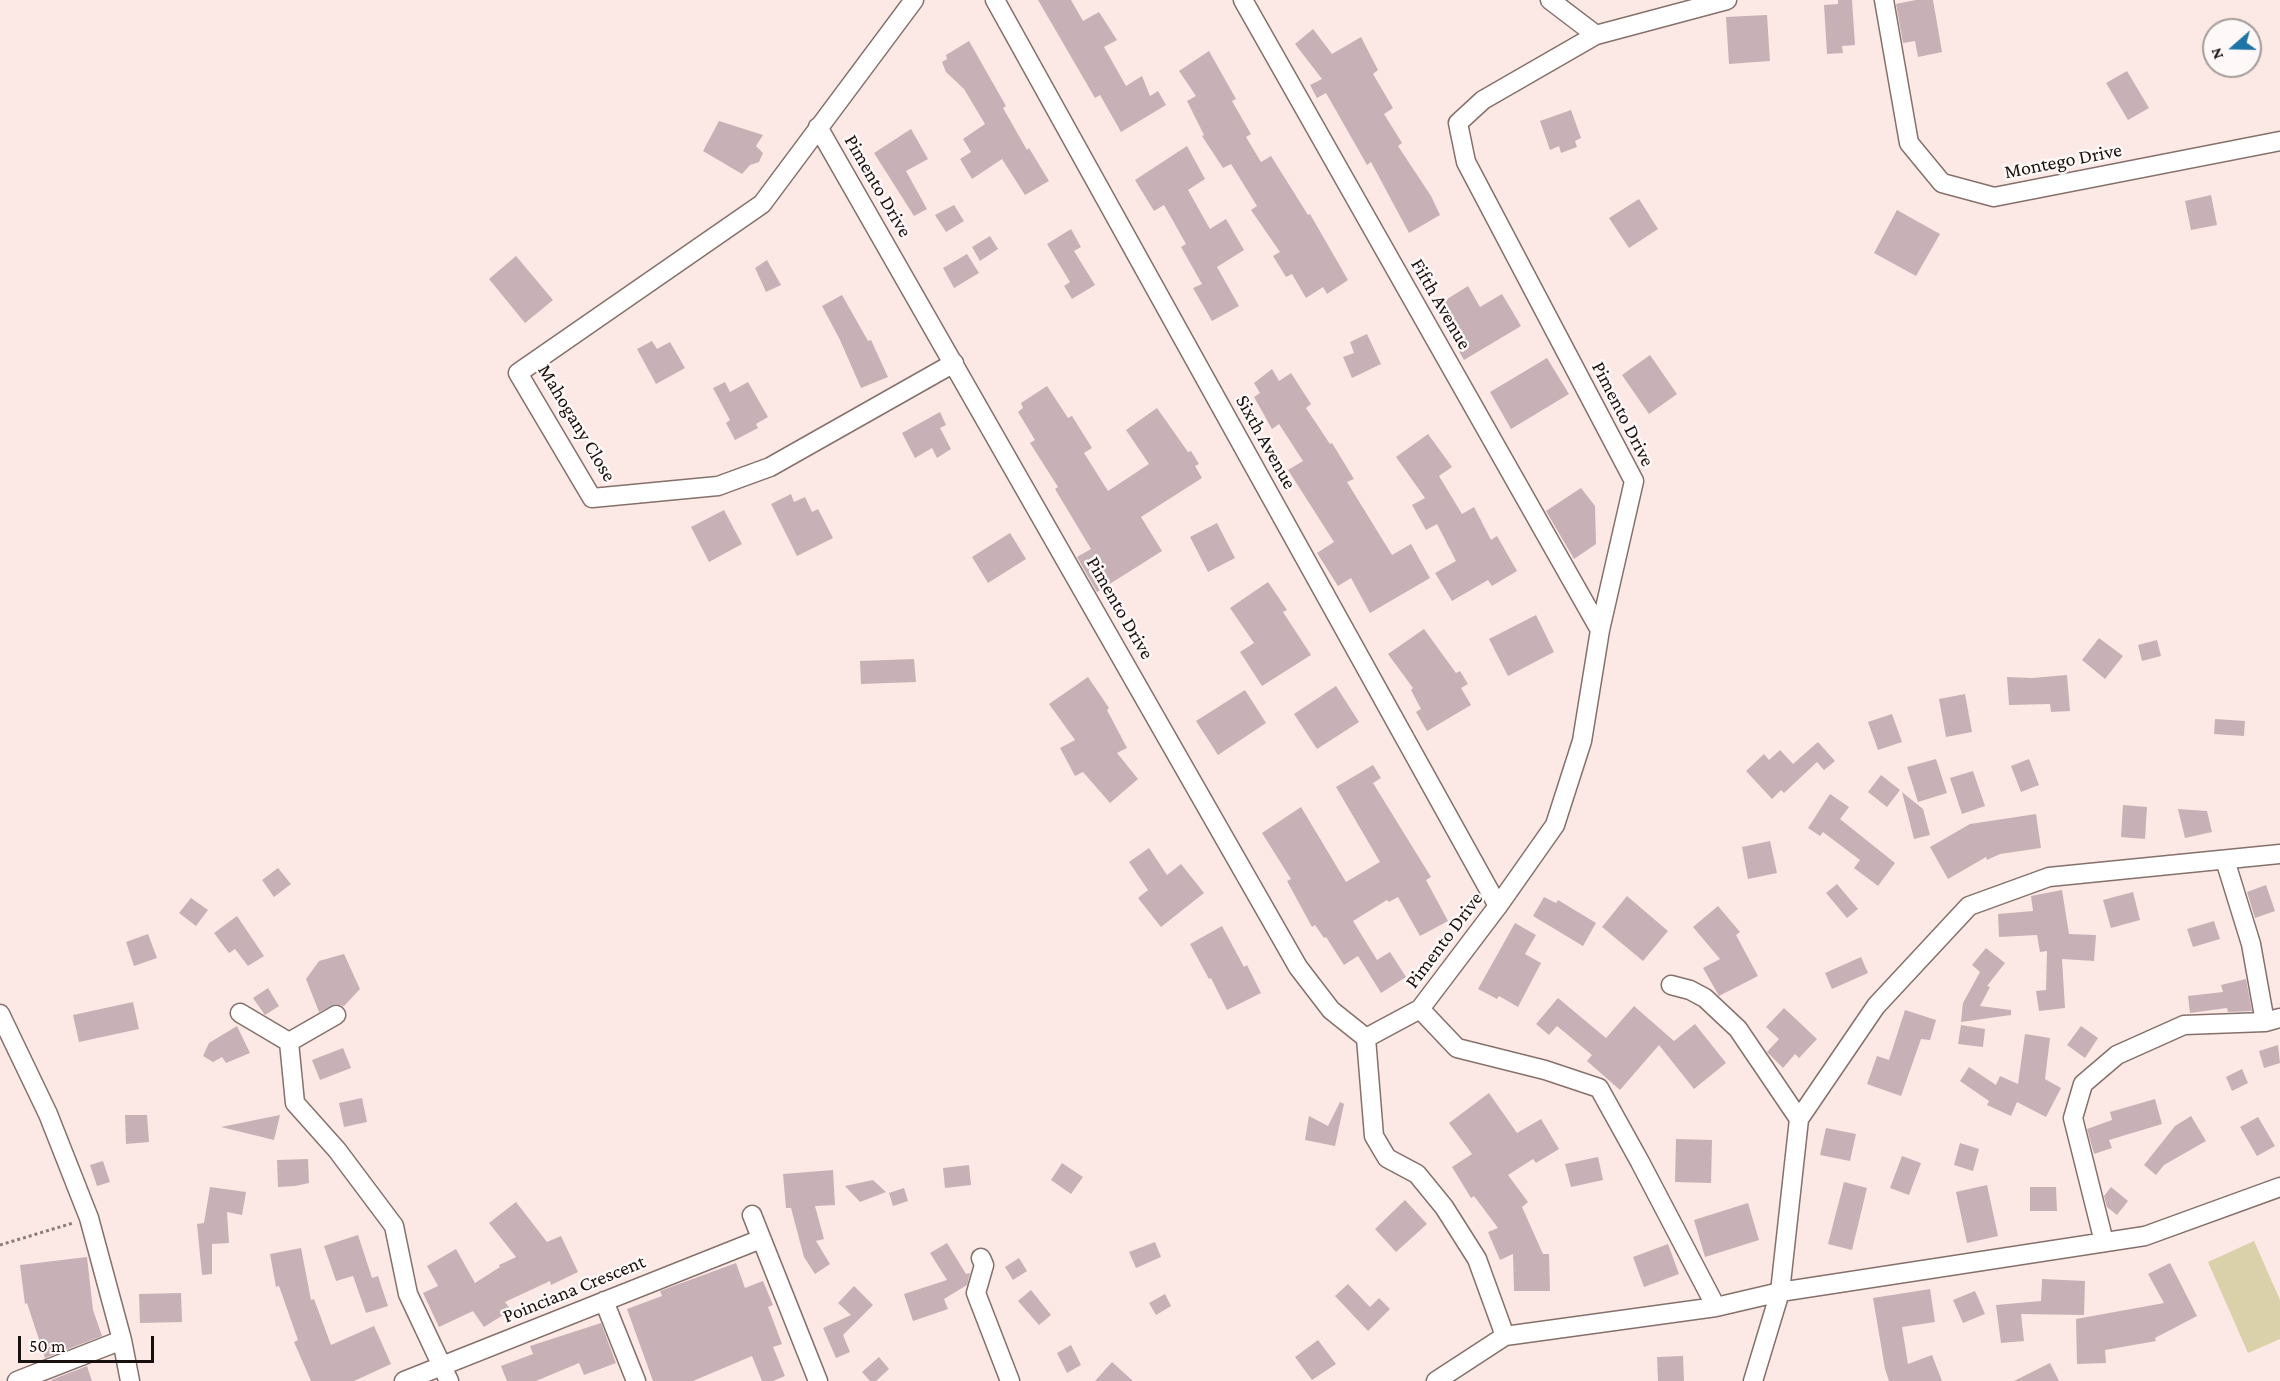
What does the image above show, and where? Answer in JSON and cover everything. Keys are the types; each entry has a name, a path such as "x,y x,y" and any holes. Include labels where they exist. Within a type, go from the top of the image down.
{"street":[{"name":"Pimento Drive","path":"914,0 818,127 1298,967 1331,1010 1366,1038 1420,1009 1498,906 1555,825 1582,741 1600,630 1634,482 1466,162 1458,123 1483,100 1596,35 1727,0"},
{"name":"Sixth Avenue","path":"994,0 1498,906"},
{"name":"Fifth Avenue","path":"1243,0 1600,630"},
{"path":"1550,0 1596,35"},
{"name":"Montego Drive","path":"1884,0 1909,143 1942,183 1994,197 2280,141"},
{"name":"Mahogany Close","path":"818,127 762,204 518,373 592,498 718,486 770,467 954,363"},
{"path":"1754,1381 1780,1292 1799,1119 1876,1006 1969,906 2049,877 2280,854"},
{"path":"2104,1242 2073,1118 2083,1084 2117,1055 2184,1025 2273,1020 2225,860"},
{"path":"1671,985 1690,990 1705,998 1738,1029 1799,1119"},
{"path":"1420,1009 1458,1048 1545,1070 1599,1088 1716,1307"},
{"path":"240,1013 289,1042"},
{"path":"0,1014 48,1114 89,1218 122,1340 130,1381"},
{"path":"289,1042 336,1015"},
{"path":"1366,1038 1374,1136 1388,1158 1417,1174 1444,1207 1478,1259 1505,1336"},
{"path":"289,1042 295,1103 337,1150 394,1226 408,1294 446,1373"},
{"path":"1436,1381 1505,1336 1716,1307 1780,1292 2145,1236 2280,1187"},
{"path":"752,1215 818,1381"},
{"name":"Poinciana Crescent","path":"404,1381 446,1373 604,1301 761,1239"},
{"path":"981,1258 984,1265 976,1293 1010,1381"},
{"path":"604,1301 636,1381"},
{"path":"17,1381 122,1340"}],"path":[{"path":"0,1245 89,1218"}],"shaded area":[{"path":"2254,1241 2280,1300 2280,1339 2248,1353 2208,1262"}],"building":[{"path":"1038,0 1071,0 1083,21 1099,12 1117,40 1104,47 1126,86 1142,76 1150,96 1158,91 1166,105 1121,132 1100,95 1095,98"},
{"path":"1838,0 1852,0 1855,45 1842,46 1843,53 1827,54 1824,5 1838,4"},
{"path":"1916,0 1933,0 1942,52 1918,57 1915,41 1903,43 1896,4"},
{"path":"1767,15 1770,61 1729,64 1726,17"},
{"path":"1313,29 1332,54 1361,37 1378,70 1373,74 1393,108 1384,114 1402,143 1398,146 1431,196 1440,215 1409,233 1371,162 1367,165 1326,93 1317,98 1310,85 1322,79 1295,44"},
{"path":"969,41 1006,106 1003,108 1027,150 1029,148 1049,181 1025,195 1002,159 972,179 960,159 971,152 963,139 985,124 964,89 946,72 942,62 947,59 946,55"},
{"path":"1209,51 1236,99 1232,101 1251,134 1246,137 1261,162 1271,156 1308,215 1310,214 1348,280 1327,294 1323,287 1306,298 1292,274 1286,277 1273,256 1280,252 1251,210 1257,206 1231,164 1223,168 1202,136 1204,135 1187,101 1196,96 1179,71"},
{"path":"2127,71 2149,108 2128,120 2106,83"},
{"path":"1571,110 1581,138 1575,141 1577,147 1561,153 1559,146 1550,150 1540,121"},
{"path":"719,121 763,135 756,146 763,153 759,162 750,165 742,174 703,151"},
{"path":"911,129 928,159 906,171 927,209 914,216 874,153"},
{"path":"1187,146 1205,179 1188,190 1210,229 1226,219 1244,250 1217,267 1239,306 1212,321 1193,288 1202,284 1181,247 1186,244 1164,205 1154,211 1135,180"},
{"path":"2211,195 2217,225 2191,230 2185,201"},
{"path":"1639,199 1658,229 1629,248 1609,218"},
{"path":"954,205 964,221 946,232 935,215"},
{"path":"1897,210 1940,234 1916,276 1874,253"},
{"path":"1071,229 1081,247 1074,251 1095,285 1072,299 1064,286 1070,282 1047,244"},
{"path":"990,236 998,249 980,261 972,247"},
{"path":"967,254 979,273 954,288 943,268"},
{"path":"516,256 553,300 525,323 489,279"},
{"path":"767,260 781,285 766,292 755,268"},
{"path":"1468,286 1480,307 1502,294 1521,326 1464,360 1445,327 1455,321 1444,301"},
{"path":"842,295 868,341 871,340 888,377 861,388 822,306"},
{"path":"1367,334 1381,364 1352,378 1343,357 1354,353 1350,342"},
{"path":"652,341 657,349 670,342 685,368 656,384 637,349"},
{"path":"1650,355 1677,394 1649,414 1622,375"},
{"path":"1547,358 1569,394 1511,429 1490,392"},
{"path":"1272,369 1279,381 1291,373 1311,404 1306,408 1330,444 1332,443 1354,479 1347,482 1392,555 1411,544 1430,578 1370,613 1351,578 1338,586 1317,553 1334,542 1288,470 1303,461 1279,424 1272,429 1254,397 1260,393 1254,383"},
{"path":"725,382 730,392 748,382 768,417 756,424 758,428 735,440 726,423 730,420 713,388"},
{"path":"1047,386 1068,418 1072,416 1092,448 1084,453 1108,491 1149,464 1126,430 1157,408 1199,464 1195,466 1202,478 1141,517 1162,551 1097,592 1077,557 1091,549 1055,489 1058,487 1030,443 1035,440 1018,412 1023,408 1021,403"},
{"path":"940,412 946,425 940,428 951,449 937,458 932,448 915,458 902,433"},
{"path":"1428,434 1452,467 1439,476 1462,514 1474,507 1491,540 1497,536 1517,571 1492,586 1488,580 1452,601 1435,573 1456,561 1437,524 1426,530 1412,505 1425,498 1396,457"},
{"path":"1581,488 1595,506 1596,544 1574,559 1546,511"},
{"path":"791,494 794,502 805,497 812,512 818,509 833,538 797,556 771,504"},
{"path":"724,510 742,544 709,562 691,527"},
{"path":"1217,523 1235,558 1208,572 1190,537"},
{"path":"1010,533 1026,559 988,583 972,557"},
{"path":"1268,582 1287,610 1283,612 1311,655 1262,686 1240,652 1254,643 1230,608"},
{"path":"1536,615 1554,652 1508,676 1489,639"},
{"path":"1424,629 1456,673 1460,671 1468,684 1461,688 1471,705 1427,731 1416,712 1421,709 1411,690 1413,688 1388,654"},
{"path":"2099,638 2123,656 2105,679 2082,660"},
{"path":"2157,640 2161,656 2142,661 2138,645"},
{"path":"914,659 916,682 861,684 860,661"},
{"path":"2067,675 2070,711 2051,712 2050,704 2009,705 2007,677 2032,678"},
{"path":"1088,677 1109,708 1107,710 1127,748 1117,753 1138,779 1110,803 1083,772 1075,776 1060,748 1075,740 1049,704"},
{"path":"1336,686 1359,722 1317,749 1294,714"},
{"path":"1245,690 1266,723 1218,755 1196,721"},
{"path":"1965,694 1972,732 1946,737 1939,699"},
{"path":"1892,714 1902,742 1878,750 1868,722"},
{"path":"2215,719 2245,721 2244,736 2214,734"},
{"path":"1818,742 1835,761 1824,770 1817,762 1784,793 1781,790 1772,799 1746,771 1764,754 1769,760 1780,750 1793,764"},
{"path":"1936,759 1947,793 1918,802 1907,767"},
{"path":"2029,759 2039,785 2021,792 2011,766"},
{"path":"1373,765 1381,778 1373,783 1431,877 1426,880 1448,921 1420,936 1398,897 1389,902 1387,900 1353,921 1377,960 1390,952 1406,977 1381,993 1358,956 1344,965 1326,937 1324,938 1315,925 1312,927 1287,881 1291,879 1262,833 1301,807 1346,882 1380,862 1336,787"},
{"path":"1973,771 1985,806 1962,814 1950,778"},
{"path":"1881,775 1900,790 1887,807 1868,792"},
{"path":"1902,792 1923,809 1930,835 1914,839"},
{"path":"1830,794 1849,807 1840,819 1895,863 1878,886 1854,868 1860,860 1823,832 1820,836 1808,828"},
{"path":"2123,805 2147,807 2145,839 2121,837"},
{"path":"2178,809 2207,811 2212,832 2185,838"},
{"path":"2036,814 2041,848 2000,854 1987,860 1986,857 1948,879 1930,847 1970,824"},
{"path":"1770,841 1777,873 1748,879 1742,847"},
{"path":"1149,848 1167,875 1181,864 1204,893 1161,927 1138,898 1148,890 1129,862"},
{"path":"278,868 291,884 274,897 262,880"},
{"path":"1837,884 1858,909 1847,918 1826,893"},
{"path":"2266,885 2275,911 2255,918 2247,892"},
{"path":"2062,890 2069,934 2096,935 2094,961 2062,959 2065,1008 2039,1011 2036,991 2046,990 2047,951 2040,952 2037,935 1999,937 1998,914 2033,911 2031,896"},
{"path":"2133,892 2140,920 2111,928 2103,900"},
{"path":"1627,896 1668,931 1643,961 1602,927"},
{"path":"1544,897 1556,903 1558,900 1596,923 1583,946 1533,916"},
{"path":"191,898 208,910 196,926 179,913"},
{"path":"1718,906 1740,932 1736,935 1758,976 1719,996 1703,968 1720,959 1693,927"},
{"path":"237,916 264,956 248,966 235,949 229,953 214,933"},
{"path":"2214,921 2220,939 2193,947 2187,929"},
{"path":"1515,923 1536,935 1525,954 1541,963 1518,1007 1499,996 1497,999 1478,989"},
{"path":"1222,926 1244,967 1247,965 1261,993 1227,1010 1190,944"},
{"path":"148,934 157,958 134,966 126,942"},
{"path":"1986,948 2005,963 1987,986 1990,987 1980,1006 2011,1010 2011,1015 1961,1022 1963,1003 1980,972 1972,965"},
{"path":"344,954 360,989 344,1006 335,1004 319,1012 306,979 319,961"},
{"path":"1861,957 1868,973 1832,989 1825,973"},
{"path":"2246,979 2252,1011 2228,1012 2227,1008 2190,1013 2188,996 2223,992 2221,985"},
{"path":"268,988 279,1006 265,1015 253,998"},
{"path":"1558,998 1606,1038 1634,1006 1674,1041 1695,1024 1726,1063 1694,1089 1659,1045 1620,1090 1587,1061 1592,1055 1557,1026 1549,1035 1536,1024"},
{"path":"133,1002 139,1029 79,1042 73,1015"},
{"path":"1784,1008 1817,1039 1799,1058 1795,1054 1783,1068 1767,1052 1779,1039 1766,1027"},
{"path":"1905,1010 1936,1020 1930,1040 1921,1039 1901,1096 1867,1084 1877,1056 1889,1060"},
{"path":"1961,1025 1985,1029 1983,1047 1958,1044"},
{"path":"237,1026 250,1053 226,1063 222,1057 213,1062 203,1056 209,1043"},
{"path":"2081,1026 2098,1038 2085,1058 2067,1045"},
{"path":"2025,1034 2050,1038 2045,1079 2061,1088 2046,1117 2017,1102 2011,1116 1987,1105 1989,1101 1960,1081 1969,1067 1996,1085 2000,1076 2018,1084"},
{"path":"2278,1045 2280,1063 2264,1068 2259,1051"},
{"path":"343,1048 351,1068 320,1080 312,1060"},
{"path":"2242,1069 2248,1083 2232,1091 2226,1077"},
{"path":"1489,1093 1517,1133 1541,1119 1559,1149 1536,1163 1533,1159 1508,1175 1528,1202 1522,1207 1543,1254 1549,1254 1550,1291 1514,1291 1513,1254 1500,1260 1488,1232 1498,1228 1474,1196 1471,1198 1452,1167 1472,1154 1449,1123"},
{"path":"362,1098 367,1122 344,1127 339,1103"},
{"path":"2155,1099 2162,1124 2109,1140 2112,1148 2094,1154 2087,1129 2112,1120 2110,1112"},
{"path":"1340,1102 1344,1104 1335,1146 1305,1140 1309,1116 1328,1126"},
{"path":"125,1115 147,1115 149,1142 126,1144"},
{"path":"280,1115 274,1140 221,1127"},
{"path":"2191,1116 2206,1141 2164,1165 2156,1175 2144,1165 2175,1126"},
{"path":"2258,1117 2275,1146 2257,1156 2240,1127"},
{"path":"1826,1128 1856,1134 1850,1161 1820,1155"},
{"path":"1676,1139 1712,1140 1711,1183 1675,1182"},
{"path":"1960,1143 1979,1149 1973,1171 1954,1165"},
{"path":"1902,1156 1921,1163 1909,1195 1890,1188"},
{"path":"1598,1157 1603,1180 1571,1187 1565,1164"},
{"path":"308,1159 309,1183 278,1187 277,1160"},
{"path":"103,1161 110,1182 97,1186 90,1165"},
{"path":"1062,1163 1083,1177 1071,1194 1051,1180"},
{"path":"969,1165 971,1185 945,1188 943,1168"},
{"path":"833,1170 835,1205 815,1206 824,1239 816,1241 830,1264 815,1274 804,1257 791,1208 786,1208 783,1174"},
{"path":"873,1180 886,1192 860,1202 845,1186"},
{"path":"1844,1182 1867,1188 1852,1250 1828,1244"},
{"path":"1987,1185 1998,1236 1967,1243 1956,1192"},
{"path":"210,1187 246,1192 242,1215 227,1212 229,1243 212,1244 212,1274 202,1275 197,1224 204,1223"},
{"path":"2030,1187 2056,1187 2057,1211 2030,1211"},
{"path":"2111,1187 2128,1201 2117,1215 2107,1207 2104,1196"},
{"path":"904,1188 908,1201 893,1206 889,1193"},
{"path":"1405,1200 1427,1224 1396,1252 1375,1229"},
{"path":"516,1202 547,1242 561,1236 578,1272 551,1285 550,1281 505,1302 511,1310 484,1327 473,1311 439,1327 423,1293 438,1286 427,1266 456,1249 475,1283 500,1267 499,1265 516,1257 489,1223"},
{"path":"1748,1203 1759,1240 1705,1257 1694,1220"},
{"path":"358,1235 372,1278 378,1276 388,1306 366,1313 353,1276 336,1281 324,1246"},
{"path":"1155,1242 1161,1257 1136,1268 1129,1252"},
{"path":"947,1243 966,1274 970,1273 967,1285 944,1299 948,1309 913,1321 904,1294 947,1280 930,1253"},
{"path":"1668,1244 1679,1274 1644,1287 1633,1257"},
{"path":"301,1248 311,1300 314,1299 331,1345 374,1326 391,1364 354,1381 311,1381 294,1342 298,1340 279,1286 276,1287 270,1254"},
{"path":"87,1257 93,1310 102,1336 45,1358 27,1303 25,1304 20,1265"},
{"path":"1019,1258 1027,1271 1013,1280 1005,1267"},
{"path":"736,1263 745,1288 763,1281 773,1305 768,1307 782,1344 773,1347 785,1376 773,1381 762,1381 752,1356 693,1381 653,1381 627,1309 662,1296 660,1291"},
{"path":"2170,1263 2197,1316 2155,1338 2156,1341 2105,1350 2106,1363 2077,1364 2076,1319 2164,1303 2148,1274"},
{"path":"2042,1279 2085,1281 2084,1315 2021,1314 2024,1341 2001,1343 1996,1305 2041,1301"},
{"path":"1348,1284 1370,1307 1379,1298 1390,1309 1368,1331 1335,1296"},
{"path":"854,1286 873,1305 843,1335 850,1352 836,1358 823,1328 851,1315 838,1303"},
{"path":"1930,1289 1935,1322 1902,1327 1908,1364 1932,1355 1942,1381 1889,1381 1873,1298"},
{"path":"1031,1290 1051,1315 1039,1325 1018,1301"},
{"path":"1975,1291 1985,1314 1963,1323 1953,1300"},
{"path":"181,1293 182,1322 140,1323 139,1294"},
{"path":"1165,1294 1171,1306 1156,1315 1149,1303"},
{"path":"601,1323 616,1363 584,1375 579,1363 536,1381 507,1381 501,1366 533,1354 530,1346"},
{"path":"1318,1340 1336,1364 1312,1380 1295,1357"},
{"path":"1071,1345 1081,1365 1067,1373 1057,1353"},
{"path":"1683,1356 1684,1381 1658,1381 1657,1357"},
{"path":"879,1357 889,1369 876,1381 870,1381 862,1372"},
{"path":"1112,1362 1133,1381 1095,1381"},
{"path":"2050,1363 2059,1381 2014,1381"},
{"path":"87,1366 92,1381 51,1380"}]}
